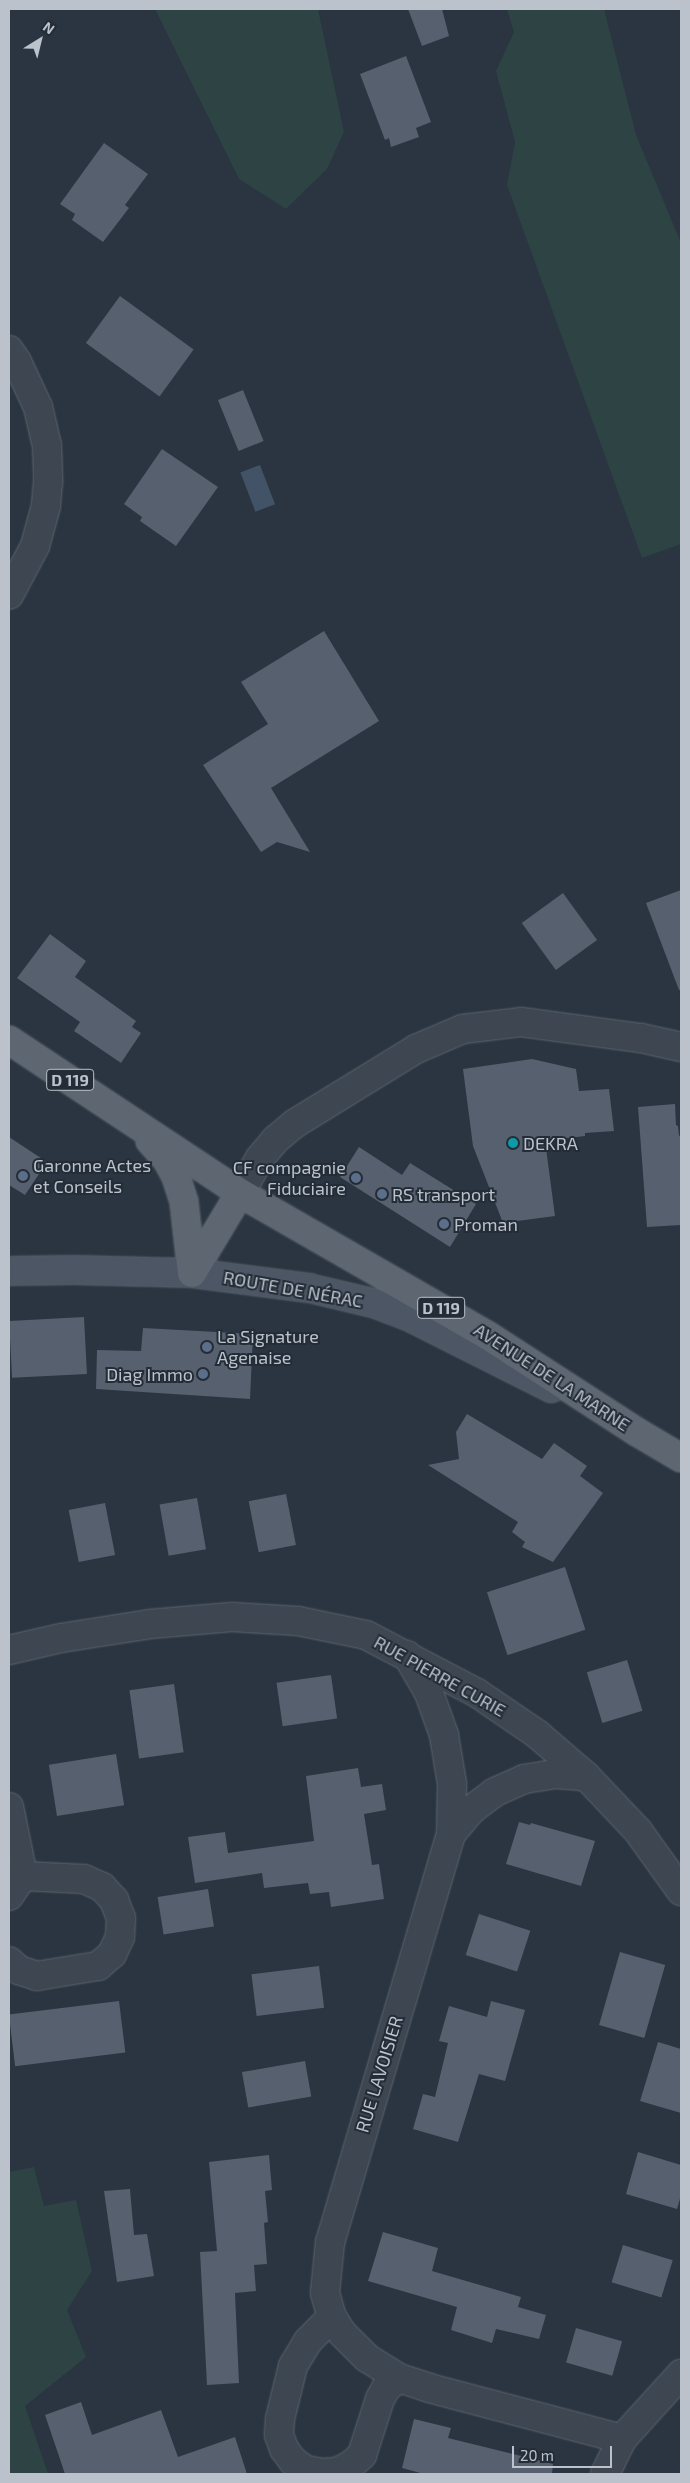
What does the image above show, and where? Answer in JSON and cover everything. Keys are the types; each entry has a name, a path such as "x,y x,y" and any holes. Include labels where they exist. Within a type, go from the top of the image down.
{"main road":[{"name":"D 119","path":"9,1040 240,1193"},
{"name":"D 119","path":"131,1120 167,1160 176,1177 184,1202 192,1273"},
{"path":"192,1273 240,1193"},
{"name":"AVENUE DE LA MARNE","path":"240,1193 487,1334 637,1432 681,1458"},
{"name":"ROUTE DE NÉRAC","path":"9,1272 74,1270 192,1273 308,1288 376,1304 412,1318 637,1432"}],"street":[{"path":"9,350 17,362 38,407 47,445 48,482 46,506 35,546 9,595"},
{"path":"240,1193 260,1158 275,1140 294,1124 416,1049 463,1029 521,1022 641,1038 681,1046"},
{"name":"RUE PIERRE CURIE","path":"9,1650 61,1638 150,1624 253,1617 298,1621 366,1635 478,1693 520,1722 586,1776 638,1832 681,1891"},
{"name":"RUE LAVOISIER","path":"407,1655 429,1693 444,1735 452,1784 451,1834 330,2242 326,2293 332,2317 342,2333 367,2358 399,2378 429,2388 622,2439"},
{"name":"RUE LAVOISIER","path":"451,1834 471,1810 495,1792 524,1779 555,1774 586,1776"},
{"path":"9,1807 16,1886 84,1879 102,1886 114,1900 121,1918 120,1937 112,1954 98,1966 37,1976 19,1970 9,1960"},
{"path":"332,2317 308,2341 293,2366 280,2419 279,2435 284,2449 293,2461 306,2470 321,2473 337,2472 351,2465 362,2455 380,2399 386,2388 399,2378"},
{"path":"605,2474 622,2439 681,2374"}],"green space":[{"path":"155,9 318,9 344,132 327,169 286,209 239,179"},
{"path":"507,9 604,9 636,135 681,243 681,544 642,558 507,185 515,142 496,71 514,32"},
{"path":"34,2167 44,2206 76,2200 92,2271 67,2310 86,2357 25,2406 48,2474 9,2474 9,2172"}],"water":[{"path":"260,465 275,504 255,512 240,473"}],"building":[{"path":"408,9 442,9 449,36 422,46"},
{"path":"406,56 431,122 416,128 419,137 391,147 389,138 385,140 360,74"},
{"path":"104,143 148,174 125,205 129,208 103,242 72,220 75,214 60,204"},
{"path":"120,296 194,349 160,396 86,343"},
{"path":"243,390 264,441 239,451 218,400"},
{"path":"162,449 218,487 176,546 140,521 142,517 124,504"},
{"path":"324,631 379,721 271,788 310,852 277,842 261,852 203,765 268,724 241,682"},
{"path":"681,890 681,990 679,990 646,903"},
{"path":"563,893 597,940 556,970 522,923"},
{"path":"50,934 86,961 75,977 136,1021 132,1027 141,1033 121,1063 74,1031 80,1022 17,978"},
{"name":"DEKRA","path":"532,1059 576,1069 579,1091 609,1089 614,1131 585,1133 585,1136 552,1140 553,1147 546,1148 555,1216 503,1223 473,1146 463,1069"},
{"path":"675,1104 676,1125 678,1126 679,1136 681,1135 681,1225 647,1227 638,1107"},
{"name":"Garonne Actes et Conseils","path":"9,1137 47,1162 25,1195 9,1185"},
{"path":"359,1147 402,1175 410,1163 476,1204 450,1247 340,1177"},
{"path":"84,1317 87,1374 12,1378 9,1321"},
{"path":"143,1328 253,1334 250,1399 96,1389 97,1350 141,1351"},
{"path":"467,1414 542,1459 554,1443 587,1466 580,1476 603,1493 553,1562 522,1547 525,1542 512,1532 518,1522 428,1465 459,1459 456,1432"},
{"path":"286,1494 296,1545 259,1552 249,1501"},
{"path":"197,1498 206,1549 169,1556 160,1505"},
{"path":"105,1503 115,1555 79,1562 69,1510"},
{"path":"565,1567 585,1630 507,1655 487,1592"},
{"path":"627,1660 642,1711 602,1723 587,1672"},
{"path":"331,1675 337,1719 283,1726 277,1683"},
{"path":"174,1684 184,1752 139,1759 129,1690"},
{"path":"116,1754 124,1805 57,1816 49,1765"},
{"path":"358,1768 361,1787 382,1784 386,1810 364,1814 372,1865 379,1864 384,1899 331,1907 329,1892 310,1894 308,1883 264,1888 262,1873 195,1883 188,1837 225,1832 228,1853 314,1841 306,1776"},
{"path":"519,1822 530,1825 531,1823 595,1841 581,1886 506,1864"},
{"path":"208,1889 214,1927 164,1935 158,1897"},
{"path":"479,1914 530,1931 517,1972 466,1955"},
{"path":"620,1952 665,1965 644,2038 599,2025"},
{"path":"319,1966 324,2008 257,2016 252,1974"},
{"path":"119,2001 125,2053 15,2066 9,2015"},
{"path":"491,2001 525,2010 505,2081 479,2074 458,2142 413,2129 423,2094 435,2097 448,2043 439,2041 449,2006 487,2017"},
{"path":"658,2042 681,2049 681,2113 640,2101"},
{"path":"305,2061 311,2096 248,2108 242,2072"},
{"path":"638,2152 681,2165 681,2195 677,2209 626,2194"},
{"path":"269,2155 272,2190 265,2191 268,2222 264,2223 267,2264 254,2265 256,2291 235,2293 239,2383 207,2385 200,2252 217,2251 209,2162"},
{"path":"130,2189 134,2235 147,2234 154,2276 117,2282 104,2191"},
{"path":"383,2232 438,2248 432,2271 521,2297 518,2307 546,2315 539,2339 496,2329 492,2343 451,2330 457,2307 368,2281"},
{"path":"623,2245 673,2260 661,2297 612,2282"},
{"path":"576,2328 622,2341 612,2376 566,2363"},
{"path":"81,2402 92,2435 161,2410 178,2457 235,2437 247,2474 65,2474 45,2415"},
{"path":"414,2419 451,2428 448,2438 553,2464 552,2474 424,2474 402,2468"}],"place":[{"name":"DEKRA","path":"513,1143"},
{"name":"Garonne Actes et Conseils","path":"23,1176"},
{"name":"CF compagnie Fiduciaire","path":"356,1178"},
{"name":"RS transport","path":"382,1194"},
{"name":"Proman","path":"444,1224"},
{"name":"La Signature Agenaise","path":"207,1347"},
{"name":"Diag Immo","path":"203,1374"}]}
